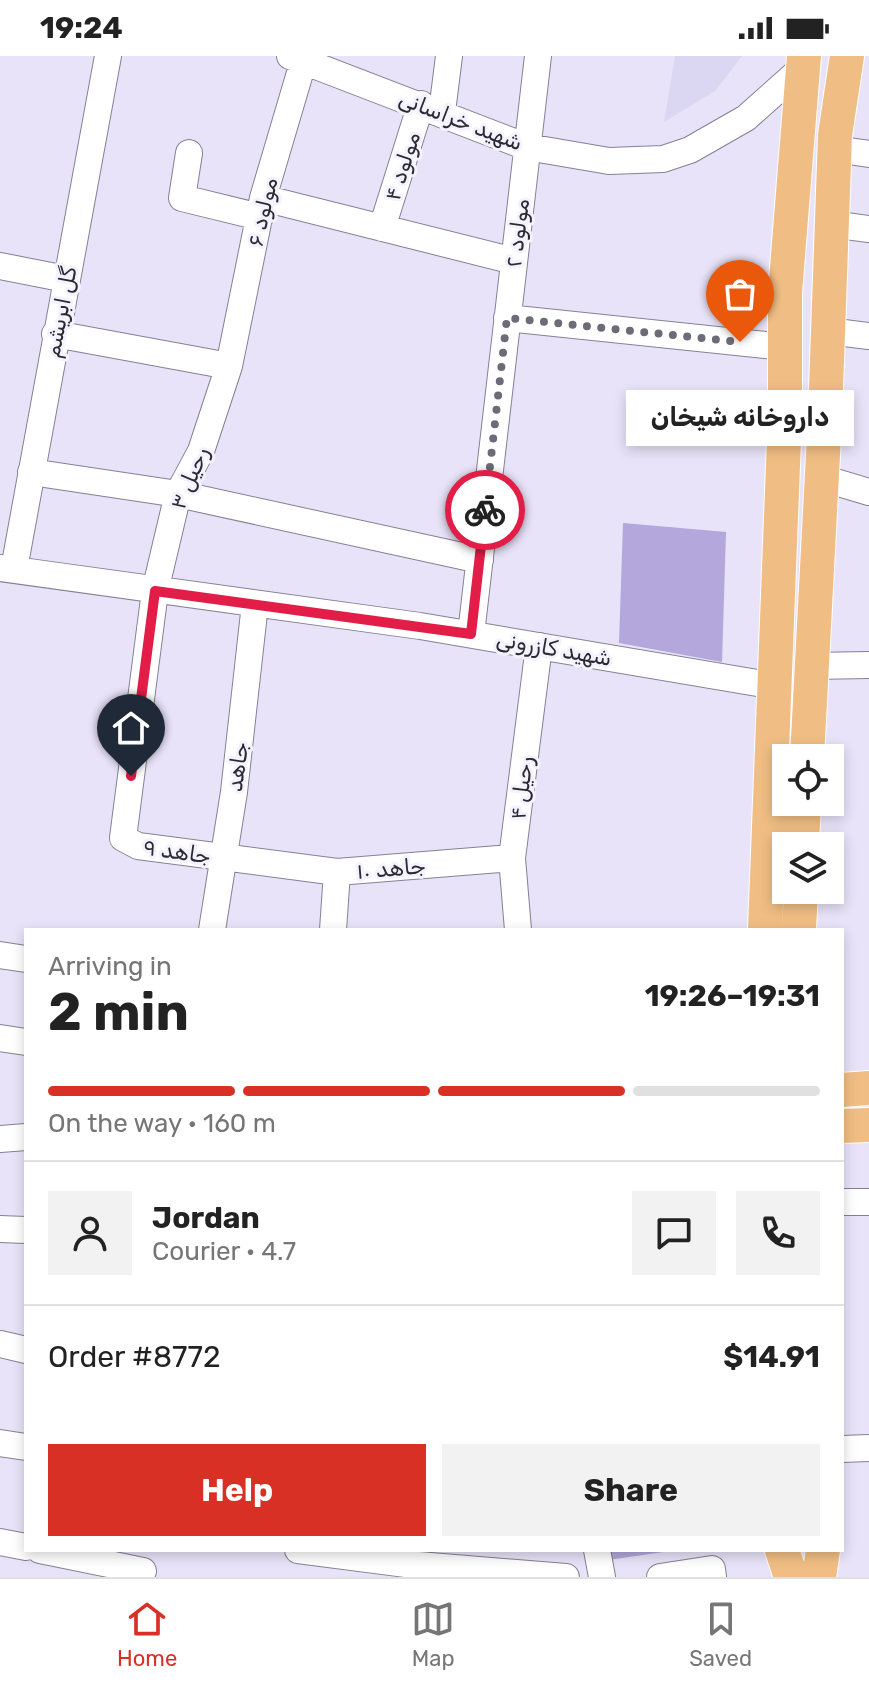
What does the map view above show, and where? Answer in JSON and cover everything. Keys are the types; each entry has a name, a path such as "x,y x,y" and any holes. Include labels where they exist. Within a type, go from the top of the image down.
{"main road":[{"path":"808,744 822,478 834,149 847,56"},
{"path":"765,928 785,293 803,62"},
{"path":"799,928 800,904"},
{"path":"844,1090 869,1088"},
{"path":"844,1126 869,1125"},
{"path":"783,1552 791,1577"},
{"path":"819,1577 823,1552"}],"street":[{"name":"گل ابریشم","path":"7,568 31,472 108,56"},
{"name":"مولود ۴","path":"382,228 432,108 449,56"},
{"name":"مولود ۲","path":"471,634 538,56"},
{"name":"شهید خراسانی","path":"300,58 527,147 609,161 663,159 726,132 803,62"},
{"name":"مولود ۶","path":"229,366 262,207 300,58"},
{"path":"834,149 869,154"},
{"path":"189,153 182,198 262,207 382,228 514,261"},
{"path":"831,224 869,229"},
{"path":"0,266 66,279"},
{"path":"507,318 785,347"},
{"path":"828,331 869,336"},
{"path":"55,334 229,366"},
{"name":"رحیل ۳","path":"131,844 123,838 155,591 178,494 201,451 229,366"},
{"path":"31,472 178,494 480,560"},
{"path":"822,478 869,492"},
{"name":"شهید کازرونی","path":"7,568 471,634 775,686"},
{"name":"جاهد","path":"212,928 255,604"},
{"name":"رحیل ۴","path":"518,928 512,858 539,646"},
{"path":"811,666 869,665"},
{"name":"جاهد ۹","path":"131,844 223,858"},
{"name":"جاهد ۱۰","path":"223,858 337,872 512,858"},
{"path":"333,928 337,872"},
{"path":"0,955 24,959"},
{"path":"0,1038 24,1042"},
{"path":"0,1139 24,1137"},
{"path":"844,1202 869,1202"},
{"path":"0,1229 24,1230"},
{"path":"0,1344 24,1350"},
{"path":"0,1443 24,1447"},
{"path":"844,1449 869,1448"},
{"path":"0,1542 24,1547"},
{"path":"53,1552 143,1566"},
{"path":"304,1577 305,1552"},
{"path":"322,1552 408,1557 566,1577"},
{"path":"597,1552 602,1577"},
{"path":"660,1577 713,1573"}],"shaded area":[{"path":"675,56 742,56 715,91 664,122"}],"building":[{"path":"623,523 726,532 722,662 619,643"},
{"path":"600,1552 663,1552 602,1561"}],"way so far":[{"path":"485,510 507,318 740,342"}],"place":[{"name":"داروخانه شیخان","path":"740,342"}],"route":[{"path":"131,776 155,591 471,634 485,510"}]}
